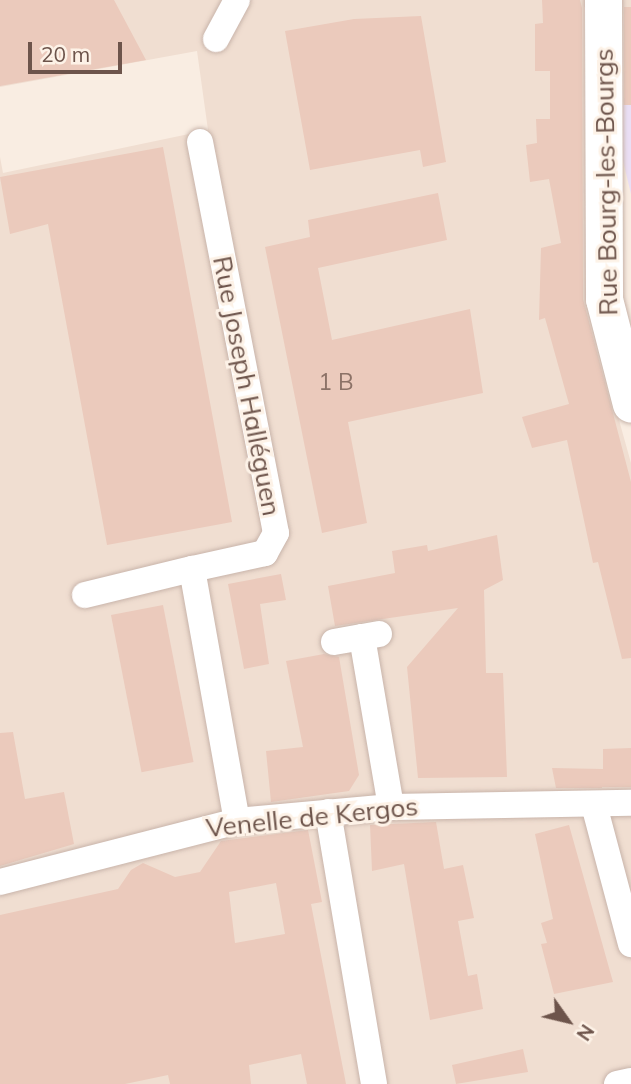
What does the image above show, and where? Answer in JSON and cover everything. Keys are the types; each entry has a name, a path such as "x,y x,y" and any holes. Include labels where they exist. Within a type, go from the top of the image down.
{"street":[{"path":"216,39 237,0"},
{"name":"Rue Bourg-les-Bourgs","path":"603,0 604,299 631,404"},
{"name":"Rue Joseph Halléguen","path":"85,595 265,553 276,533 200,142"},
{"path":"192,569 237,821"},
{"path":"334,642 370,636 391,807"},
{"name":"Venelle de Kergos","path":"0,882 237,821 391,807 631,803"},
{"path":"594,805 631,944"},
{"path":"328,812 373,1084"},
{"path":"617,1084 631,1081"}],"shaded area":[{"path":"0,0 631,0 631,105 612,106 612,5 584,7 586,302 631,463 631,1084 0,1084 0,157 3,173 208,130 197,51 0,87"},
{"path":"618,105 631,105 631,194 622,157"}],"building":[{"path":"0,0 114,0 146,60 0,86"},
{"path":"542,0 580,0 582,8 583,299 631,482 631,658 622,659 598,562 593,563 567,440 532,448 522,417 569,404 545,318 539,320 541,248 561,243 549,179 530,182 526,145 537,143 536,119 550,119 550,71 535,71 535,24 543,23"},
{"path":"624,7 631,7 631,105 624,105"},
{"path":"421,16 446,162 423,167 420,150 310,170 285,31 354,19"},
{"path":"163,147 232,522 107,545 48,224 10,234 0,177"},
{"path":"438,193 447,240 318,268 332,340 470,309 483,393 348,422 367,523 322,533 265,247 310,237 308,220"},
{"path":"497,535 503,580 484,590 486,673 503,673 507,777 418,778 407,667 458,608 335,626 328,586 395,573 392,551 427,545 428,551"},
{"path":"281,574 286,600 260,604 269,664 244,669 228,584"},
{"path":"163,605 194,762 142,772 111,615"},
{"path":"324,654 339,657 359,775 349,791 271,802 266,751 303,747 286,661"},
{"path":"13,732 25,799 64,792 74,844 0,866 0,733"},
{"path":"631,748 631,787 556,788 552,768 603,769 603,749"},
{"path":"436,822 444,869 463,865 474,918 458,921 468,976 477,974 483,1009 430,1020 404,864 372,871 370,825"},
{"path":"569,825 613,982 554,994 541,944 547,943 541,923 553,919 535,834"},
{"path":"308,830 322,902 311,904 346,1084 307,1084 301,1054 249,1065 251,1084 170,1084 168,1075 125,1084 0,1084 0,915 118,889 131,870 143,863 175,877 200,872 221,841","holes":["276,883 285,934 235,943 229,892"]},
{"path":"523,1049 528,1072 456,1084 452,1065"}]}
